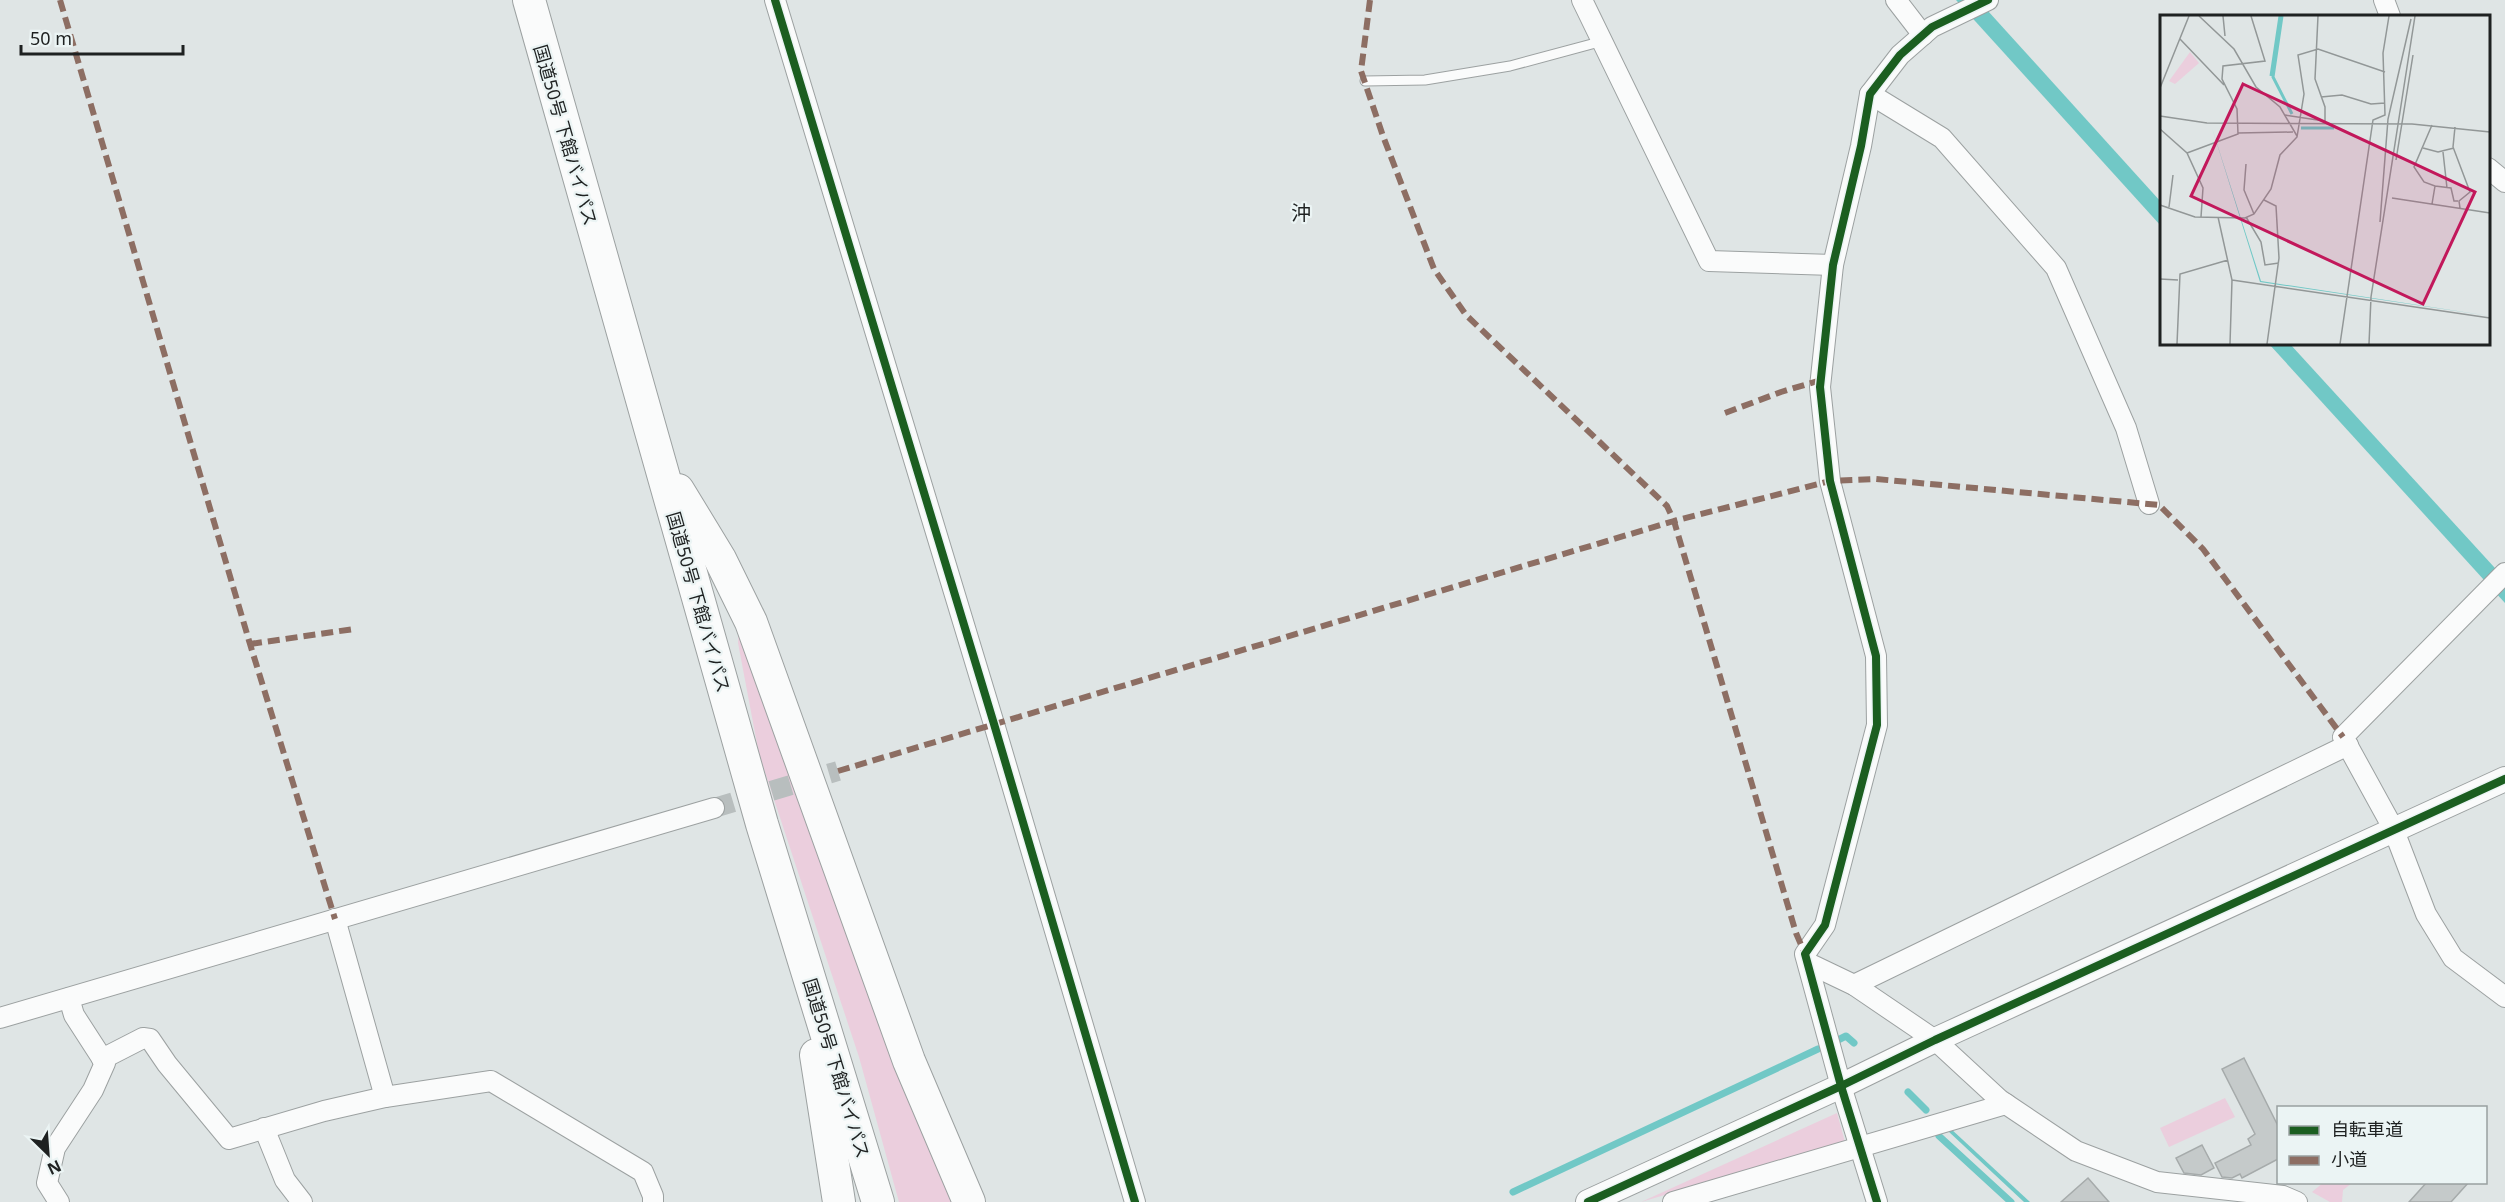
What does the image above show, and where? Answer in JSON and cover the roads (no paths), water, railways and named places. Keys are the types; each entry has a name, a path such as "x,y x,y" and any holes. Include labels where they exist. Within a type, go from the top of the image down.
{"highway":[{"name":"国道50号 下館バイパス","path":"529,0 759,813 878,1202"},
{"path":"656,453 720,559 751,622 909,1060 969,1202"},
{"path":"797,937 839,1202"}],"street":[{"path":"775,0 994,724 1135,1202"},
{"path":"1582,0 1710,261 1833,265"},
{"path":"1896,0 1923,35"},
{"path":"2384,0 2390,15"},
{"path":"1877,1202 1841,1086 1805,954 1825,925 1877,725 1876,656 1830,481 1820,387 1833,265 1861,146 1870,93 1900,55 1932,27 1986,1"},
{"path":"1870,93 1942,138 2056,268 2126,428 2149,504"},
{"path":"2490,170 2505,182"},
{"path":"2505,573 2343,737 2393,828 2426,914 2453,958 2505,997"},
{"path":"1854,985 2348,745"},
{"path":"1603,1199 1935,1040 2393,828 2505,779"},
{"path":"0,1018 714,808"},
{"path":"335,919 385,1097"},
{"path":"1808,963 1854,985 1935,1040 2006,1104 2076,1151 2157,1182 2283,1196 2297,1202"},
{"path":"59,1202 47,1183 55,1148 93,1090 105,1063 74,1015 69,998"},
{"path":"102,1059 143,1038 150,1039 167,1064 229,1139 385,1097 491,1081 643,1172 653,1196 653,1202"},
{"path":"1673,1202 2006,1104"},
{"path":"264,1128 285,1180 302,1202"}],"lane":[{"path":"1365,81 1425,80 1488,69 1603,41"}],"water":[{"path":"1956,0 1978,0 2160,201 2160,225"},
{"path":"2270,345 2291,345 2505,579 2505,603"},
{"path":"1950,1128 2030,1202 2024,1202 1948,1131"}],"waterway":[{"path":"1838,1040 1846,1036 1854,1043"},
{"path":"1513,1192 1818,1049"},
{"path":"1908,1092 1926,1110"},
{"path":"1939,1136 2011,1202"}],"tunnel":[{"path":"714,808 838,771"}],"district":[{"name":"沖","path":"1301,212"}]}
